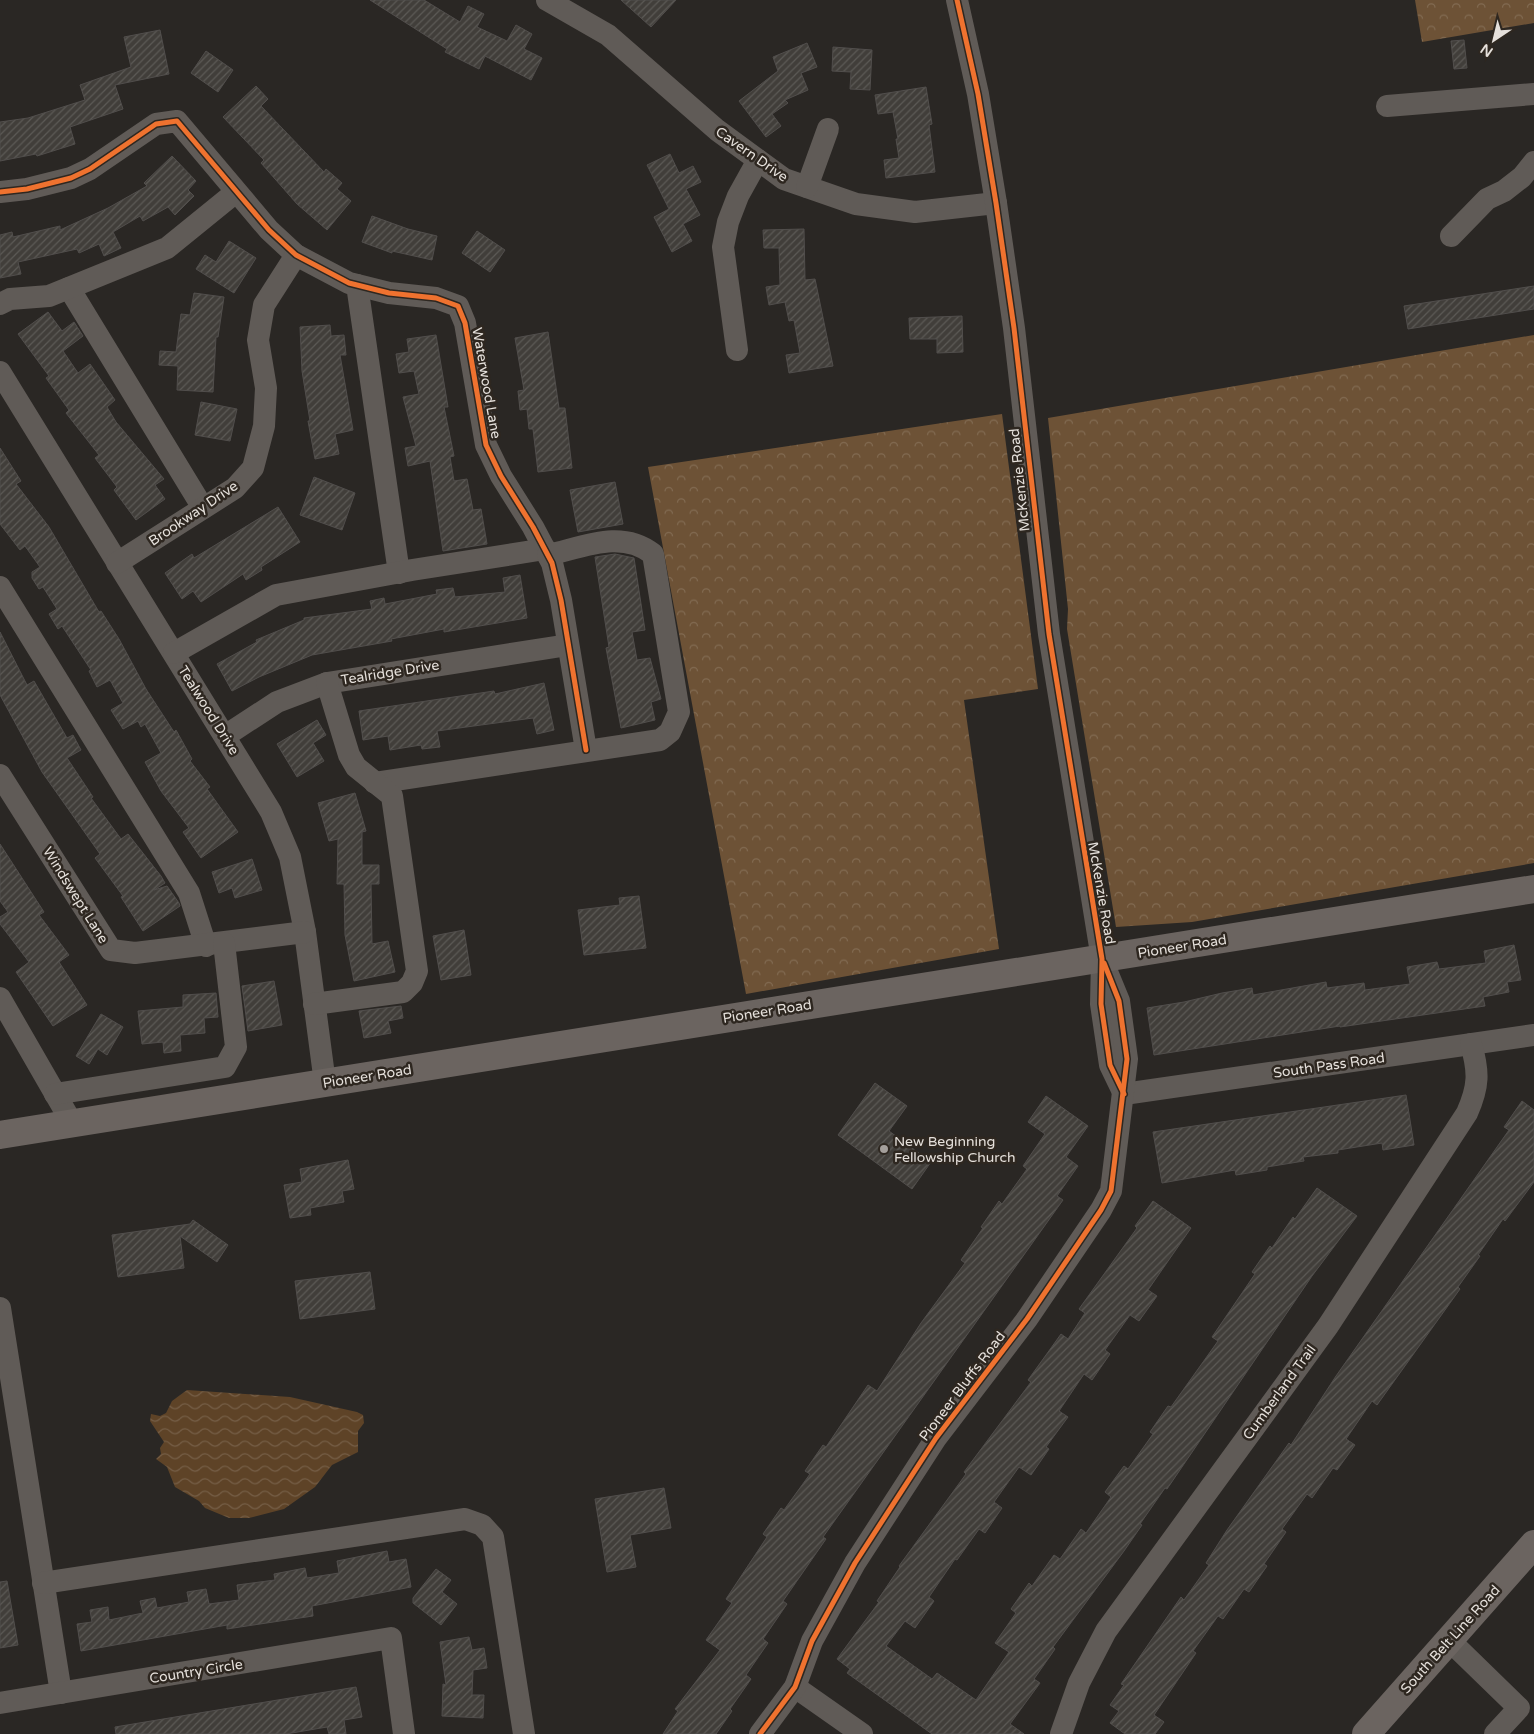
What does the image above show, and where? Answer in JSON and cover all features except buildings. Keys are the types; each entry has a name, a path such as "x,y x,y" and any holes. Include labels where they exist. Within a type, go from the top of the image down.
{"main road":[{"name":"Pioneer Road","path":"0,1134 1534,889"},
{"name":"South Belt Line Road","path":"1366,1734 1534,1544"}],"street":[{"name":"McKenzie Road","path":"957,0 978,94 996,203 1014,328 1048,634 1102,959"},
{"name":"Cavern Drive","path":"559,3 608,35 717,130 784,179 856,204 916,212 996,203"},
{"path":"1387,106 1534,94"},
{"name":"Waterwood Lane","path":"0,192 27,189 71,178 90,169 156,124 177,121 269,230 296,255 348,283 389,293 436,298 458,306 466,324 486,445 501,476 546,552 561,600 586,750"},
{"path":"807,187 828,129"},
{"path":"737,350 724,247 728,222 738,196 758,160"},
{"path":"1451,236 1487,199 1504,191 1522,177 1534,162"},
{"path":"0,304 10,299 49,296 167,248 236,192"},
{"name":"Brookway Drive","path":"117,563 235,488 252,468 264,426 266,388 258,340 264,305 296,255"},
{"path":"357,285 398,573"},
{"path":"69,288 203,508"},
{"name":"Tealwood Drive","path":"0,372 271,812 290,857 306,932 324,1083"},
{"path":"174,653 276,595 398,573 546,552 616,539 642,545 653,554 679,712 670,732 660,740 375,783"},
{"path":"0,587 189,893 215,944 236,1047 225,1067 55,1094"},
{"name":"Tealridge Drive","path":"225,736 277,702 327,682 568,645"},
{"path":"314,1004 403,992 412,983 417,971 392,796 356,767 349,755 327,682"},
{"name":"Windswept Lane","path":"0,775 111,950 135,953 306,932"},
{"name":"Pioneer Bluffs Road","path":"760,1734 795,1687 812,1642 855,1563 936,1438 1027,1319 1101,1210 1111,1191 1127,1059 1119,1001 1102,959"},
{"path":"0,998 72,1123"},
{"name":"South Pass Road","path":"1124,1094 1534,1035"},
{"name":"Cumberland Trail","path":"1061,1734 1079,1683 1106,1631 1328,1326 1467,1113 1474,1096 1478,1078 1471,1044"},
{"path":"0,1308 61,1693"},
{"path":"43,1583 465,1519 482,1525 493,1537 524,1734"},
{"name":"Country Circle","path":"0,1703 391,1638 404,1734"},
{"path":"1449,1640 1519,1708 1495,1734"},
{"path":"795,1687 862,1734"}],"green space":[{"path":"1415,0 1534,0 1534,23 1422,42"},
{"path":"1534,335 1534,863 1192,922 1116,927 1067,629 1068,609 1048,418"},
{"path":"1002,414 1038,689 964,700 999,949 746,994 648,467"}],"water":[{"path":"187,1390 290,1397 357,1412 363,1415 364,1423 358,1431 358,1452 332,1465 315,1487 284,1509 249,1518 229,1518 205,1508 199,1501 175,1487 167,1467 156,1459 161,1454 160,1448 164,1442 150,1421 151,1414 160,1416 166,1413 172,1401"}],"cycle path":[{"path":"957,0 978,94 1014,328 1049,634 1102,959 1101,1004 1110,1065 1124,1094"},
{"path":"0,192 27,189 71,178 90,169 156,124 177,121 269,230 296,255 349,283 389,293 436,298 458,306 465,323 486,445 501,476 533,527 552,563 561,600 586,750"},
{"path":"760,1734 795,1687 812,1641 855,1563 936,1438 1027,1319 1101,1210 1111,1191 1127,1059 1119,1001 1104,963"}],"place":[{"name":"New Beginning Fellowship Church","path":"884,1149"}]}
